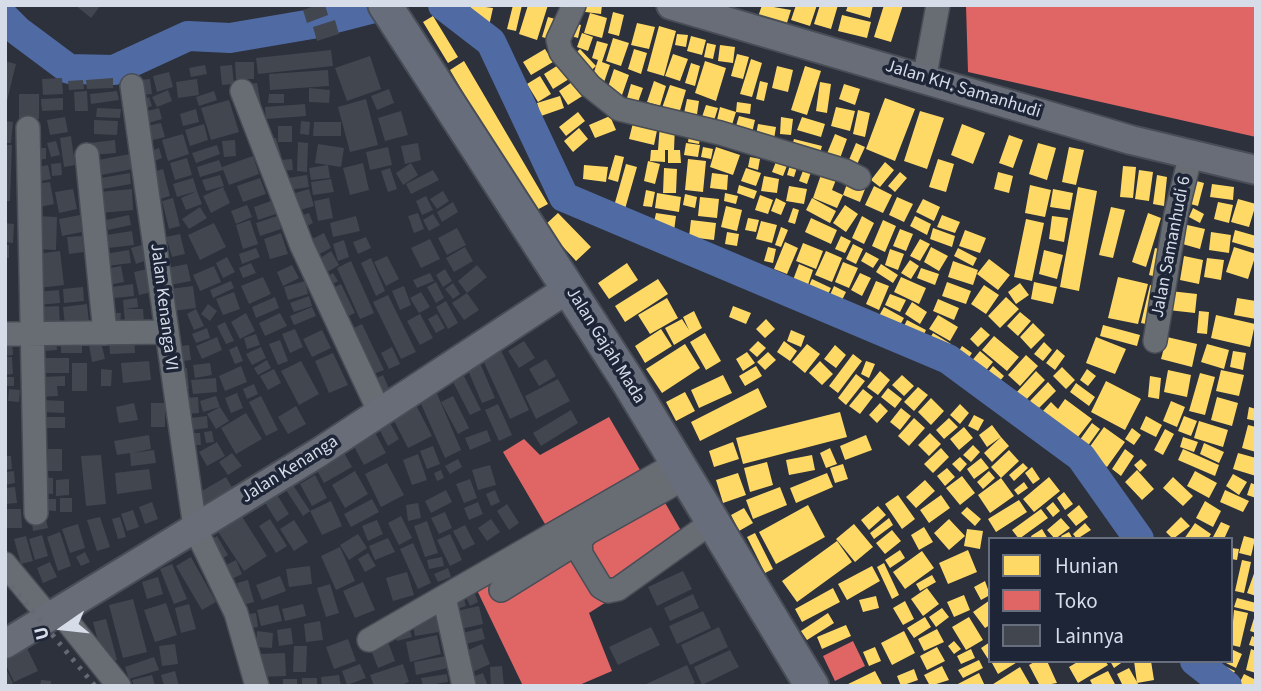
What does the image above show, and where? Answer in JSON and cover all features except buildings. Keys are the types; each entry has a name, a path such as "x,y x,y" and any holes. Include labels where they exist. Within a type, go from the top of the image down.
{"highway":[{"name":"Jalan Gajah Mada","path":"387,9 569,288 812,686"}],"main road":[{"name":"Jalan KH. Samanhudi","path":"671,5 924,80 1256,170"},
{"name":"Jalan Kenanga","path":"5,644 307,460 569,288"}],"street":[{"path":"575,5 560,35 561,52 590,86 619,109 719,133 845,171 859,178"},
{"path":"924,80 938,5"},
{"name":"Jalan Kenanga VI","path":"132,86 195,528 236,613 257,686"},
{"path":"242,91 302,246 379,411"},
{"path":"28,128 36,513"},
{"name":"Jalan Samanhudi 6","path":"1154,341 1191,154"},
{"path":"87,155 105,333"},
{"path":"5,334 166,332"},
{"path":"501,590 580,541 587,533 680,471"},
{"path":"369,640 680,471"},
{"path":"580,541 581,554 601,587 608,591 618,589 712,522"},
{"path":"5,564 119,686"},
{"path":"444,597 464,686"}],"waterway":[{"path":"5,18 69,69 114,70 188,36 230,38 312,24 386,5"},
{"path":"443,5 491,42 564,197 948,359 1081,457 1138,537"},
{"path":"1198,663 1227,686"}],"railway":[{"path":"5,578 95,686"}]}
